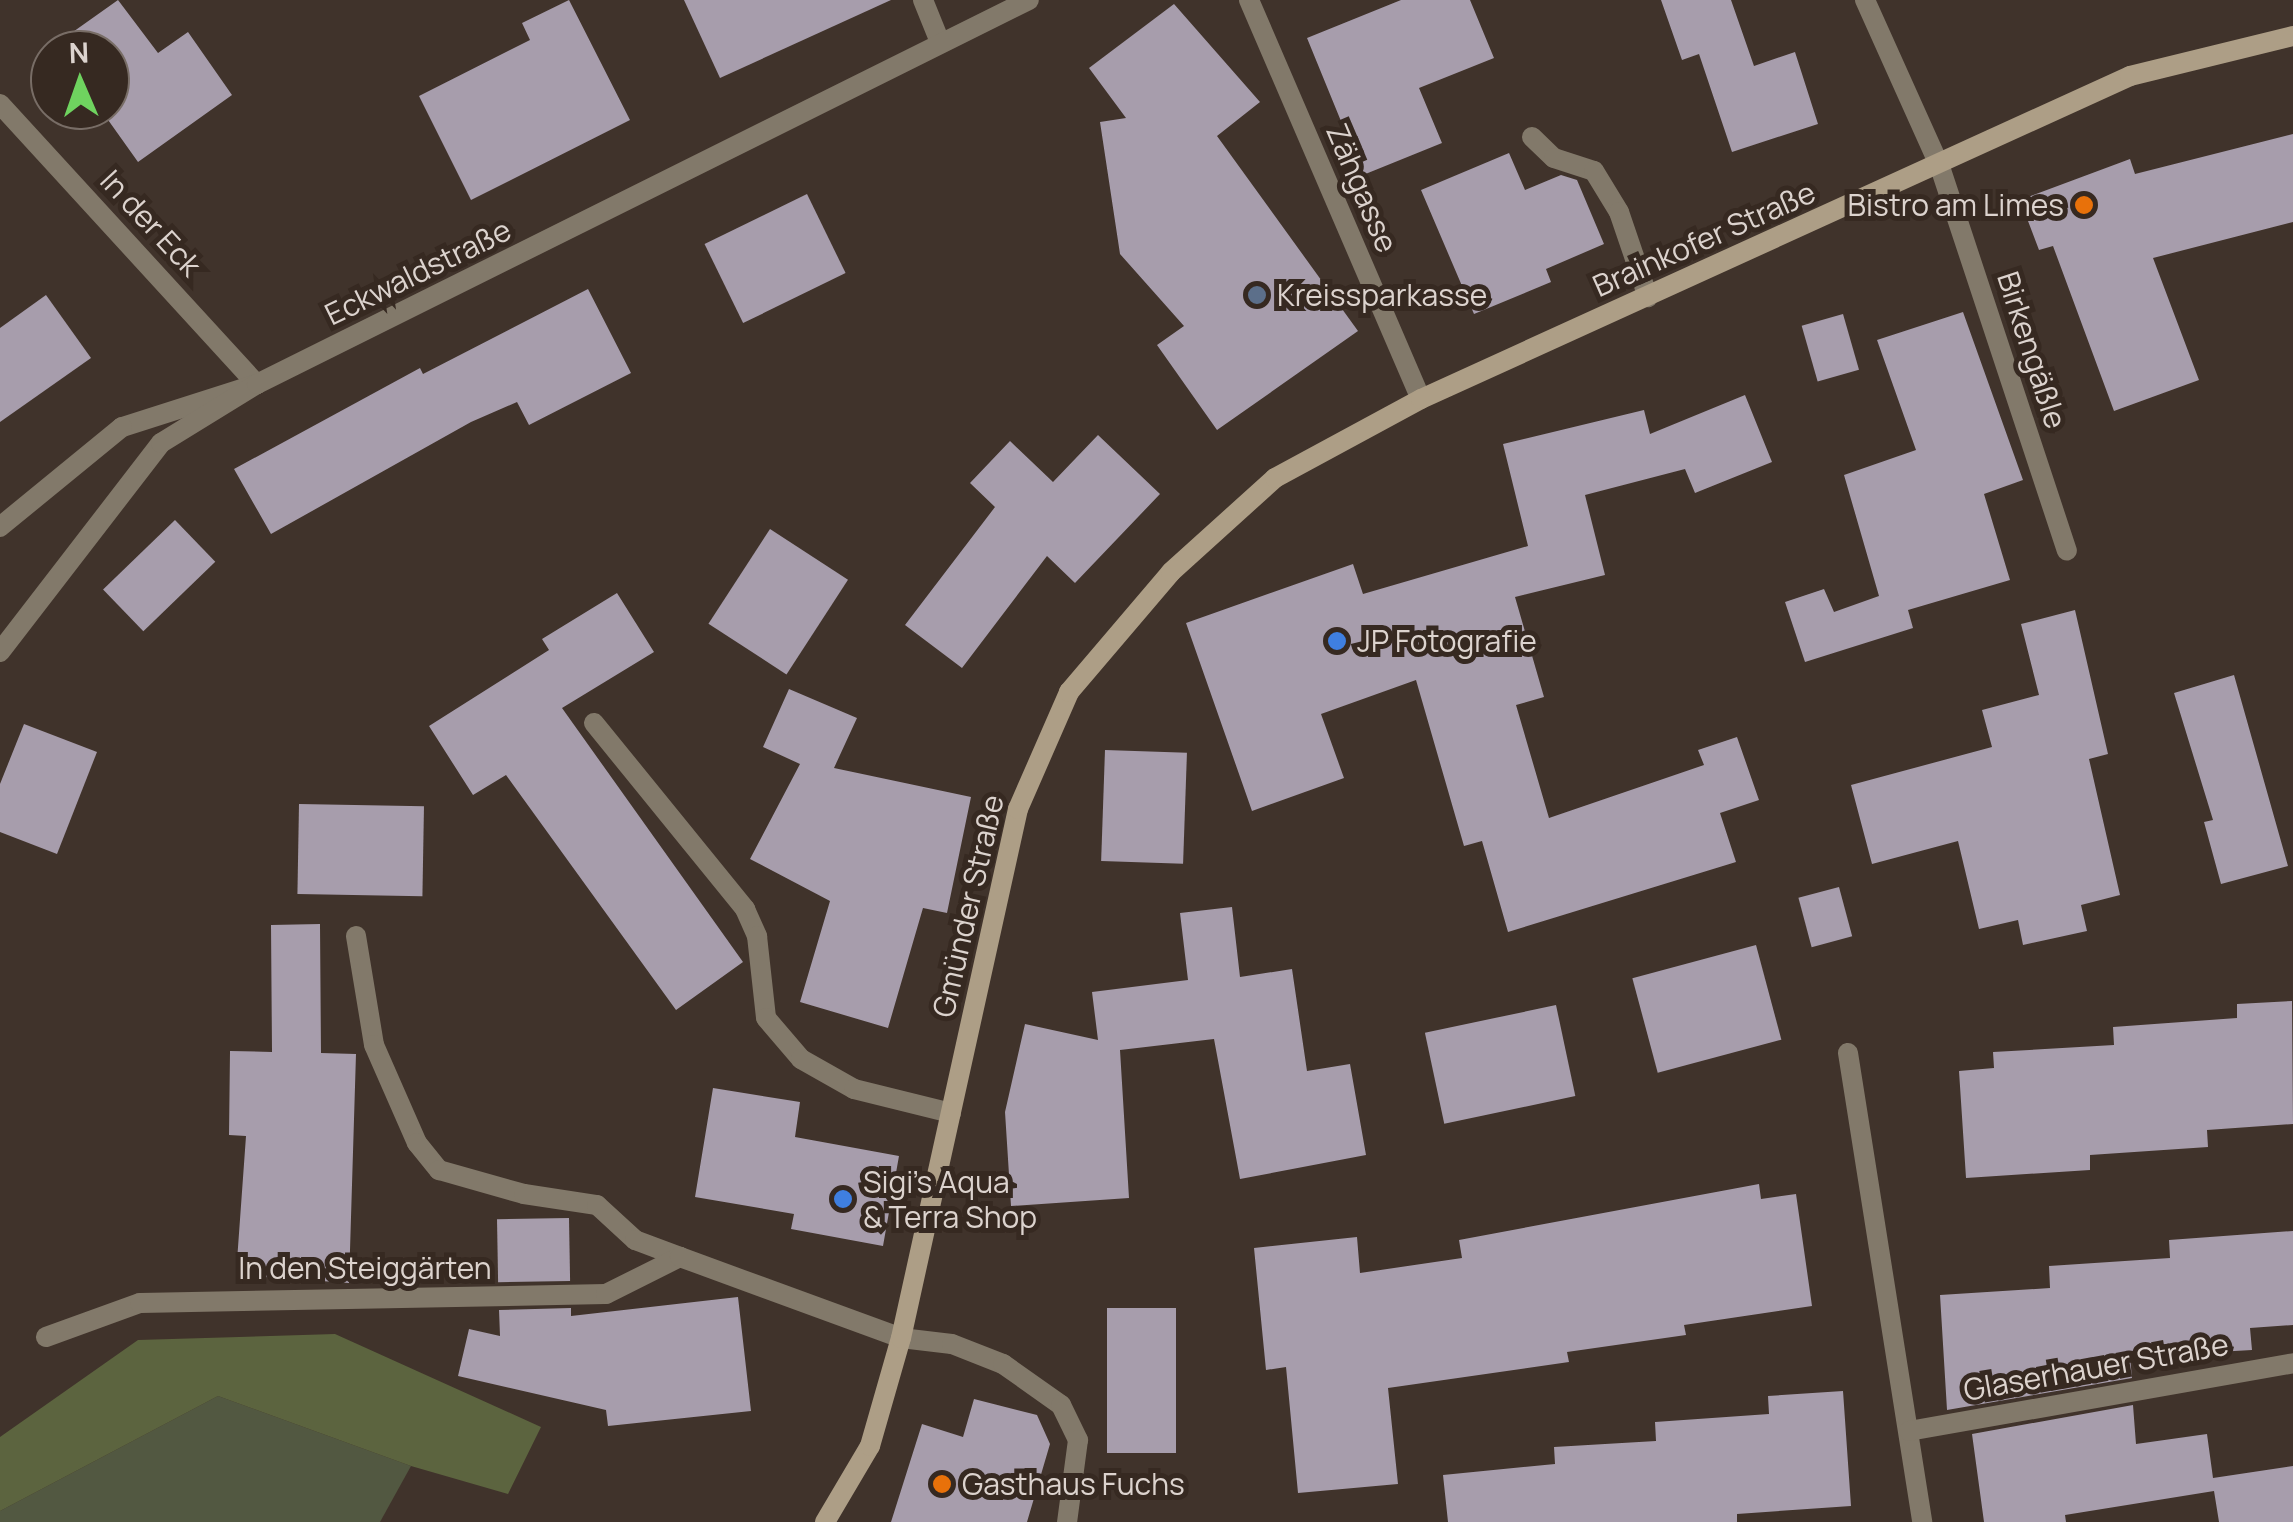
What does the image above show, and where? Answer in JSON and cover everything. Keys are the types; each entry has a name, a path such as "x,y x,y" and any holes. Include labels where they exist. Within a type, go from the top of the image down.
{"main road":[{"name":"Brainkofer Straße","path":"1421,400 1940,167 2130,76 2293,36"},
{"name":"Gmünder Straße","path":"825,1522 870,1446 901,1338 1018,809 1069,692 1172,572 1275,478 1421,400"}],"street":[{"path":"924,0 940,42 1029,0"},
{"name":"Zähgasse","path":"1249,0 1421,400"},
{"name":"Birkengäßle","path":"1865,0 1940,167 2067,552"},
{"name":"Eckwaldstraße","path":"0,652 161,444 257,384 658,189 940,42"},
{"name":"In der Eck","path":"0,104 257,384"},
{"path":"1532,137 1554,158 1594,171 1619,212 1648,297"},
{"path":"0,528 122,427 257,384"},
{"path":"594,723 745,909 757,936 756,976 766,1018 800,1059 854,1088 950,1114"},
{"path":"356,936 374,1044 417,1143 439,1170 524,1194 597,1204 635,1240 901,1338 952,1344 1004,1364 1061,1405 1078,1440 1066,1522"},
{"path":"1848,1053 1922,1522"},
{"name":"In den Steiggärten","path":"46,1337 140,1303 606,1294 680,1257"},
{"name":"Glaserhauer Straße","path":"1908,1431 2293,1363"}],"green space":[{"path":"335,1334 541,1427 508,1494 411,1466 218,1396 0,1511 0,1437 138,1340"},
{"path":"218,1396 411,1466 380,1522 0,1522 0,1511"}],"building":[{"path":"118,0 158,53 188,32 232,95 138,162 115,130 130,130 130,30 76,30"},
{"path":"569,0 630,120 471,200 419,96 530,40 522,23"},
{"path":"684,0 891,0 720,78"},
{"path":"1401,0 1470,0 1494,58 1419,88 1442,143 1363,175 1307,38"},
{"path":"1661,0 1731,0 1754,66 1795,52 1818,124 1732,152 1699,54 1682,60"},
{"path":"1174,4 1260,102 1217,136 1358,331 1217,430 1157,345 1184,326 1120,254 1100,122 1126,118 1089,68"},
{"path":"2293,134 2293,222 2153,258 2199,380 2114,411 2053,246 2039,250 2020,200 2130,159 2135,174"},
{"path":"1509,153 1525,190 1561,175 1577,180 1604,244 1546,269 1551,282 1474,314 1421,190"},
{"path":"807,194 846,273 743,323 705,244"},
{"path":"588,289 631,373 529,425 517,402 471,422 271,534 234,469 420,368 423,374"},
{"path":"46,295 91,358 0,422 0,328"},
{"path":"1963,312 2023,480 1984,494 2010,580 1908,610 1913,628 1805,662 1785,602 1824,589 1834,612 1879,596 1844,475 1916,450 1877,340"},
{"path":"1843,314 1859,370 1818,382 1802,326"},
{"path":"1745,395 1772,462 1695,493 1685,469 1585,495 1605,575 1515,597 1544,697 1516,705 1549,818 1704,765 1698,750 1737,737 1759,800 1720,813 1736,862 1508,932 1482,841 1464,846 1416,680 1321,714 1344,778 1252,811 1186,623 1353,564 1363,594 1528,546 1503,444 1644,410 1650,434"},
{"path":"1098,435 1160,494 1075,583 1047,556 962,668 905,625 995,507 970,483 1010,441 1053,482"},
{"path":"175,520 215,562 143,631 103,589"},
{"path":"770,529 848,580 786,674 708,624"},
{"path":"617,593 654,652 562,708 743,962 676,1010 506,775 473,795 429,726 549,650 542,639"},
{"path":"2075,610 2108,754 2089,759 2120,895 2081,905 2087,931 2023,945 2018,920 1979,929 1958,841 1872,864 1851,785 1992,747 1982,710 2039,695 2021,624"},
{"path":"2234,675 2288,866 2221,884 2204,822 2213,820 2174,693"},
{"path":"789,689 857,718 834,768 971,797 947,913 923,908 888,1028 800,1002 830,901 750,859 800,764 763,747"},
{"path":"24,724 97,752 57,854 0,832 0,784"},
{"path":"1105,750 1187,753 1183,864 1101,861"},
{"path":"299,804 424,806 422,896 297,894"},
{"path":"1839,887 1852,936 1812,947 1798,898"},
{"path":"1232,907 1240,977 1292,969 1307,1071 1350,1064 1366,1155 1240,1179 1214,1039 1120,1050 1129,1198 1011,1206 1005,1112 1025,1024 1098,1040 1092,992 1188,980 1180,913"},
{"path":"320,924 321,1053 356,1054 349,1283 236,1275 246,1136 229,1135 230,1051 272,1052 271,925"},
{"path":"1756,945 1781,1040 1658,1073 1632,978"},
{"path":"2292,1001 2293,1124 2207,1130 2208,1147 2090,1155 2090,1170 1966,1178 1959,1071 1994,1068 1993,1052 2114,1045 2113,1027 2237,1018 2237,1004"},
{"path":"1556,1005 1575,1096 1444,1124 1425,1033"},
{"path":"713,1088 800,1102 795,1137 899,1156 883,1246 791,1229 794,1214 695,1197"},
{"path":"1759,1184 1761,1199 1796,1194 1812,1306 1684,1325 1686,1335 1567,1352 1569,1362 1388,1388 1398,1484 1298,1493 1286,1367 1266,1370 1254,1248 1357,1237 1360,1273 1462,1258 1459,1240"},
{"path":"569,1218 570,1281 498,1282 497,1219"},
{"path":"2293,1231 2293,1325 2250,1328 2252,1350 2130,1357 2132,1378 1947,1410 1940,1295 2050,1288 2049,1266 2170,1258 2169,1240"},
{"path":"738,1297 751,1411 608,1426 606,1410 458,1376 469,1329 500,1336 499,1310 571,1308 571,1316"},
{"path":"1107,1308 1176,1308 1176,1453 1107,1453"},
{"path":"1843,1391 1851,1506 1737,1514 1737,1522 1448,1522 1443,1475 1555,1464 1554,1447 1656,1441 1655,1422 1769,1414 1768,1396"},
{"path":"974,1399 1037,1415 1050,1444 1027,1522 891,1522 922,1424 963,1437"},
{"path":"2133,1405 2136,1444 2207,1434 2213,1478 2293,1466 2293,1522 2219,1522 2214,1491 2065,1515 2066,1522 1984,1522 1972,1434"}],"place":[{"name":"Bistro am Limes","path":"2084,205"},
{"name":"Kreissparkasse","path":"1257,295"},
{"name":"JP Fotografie","path":"1337,641"},
{"name":"Sigi's Aqua & Terra Shop","path":"843,1199"},
{"name":"Gasthaus Fuchs","path":"942,1484"}]}
